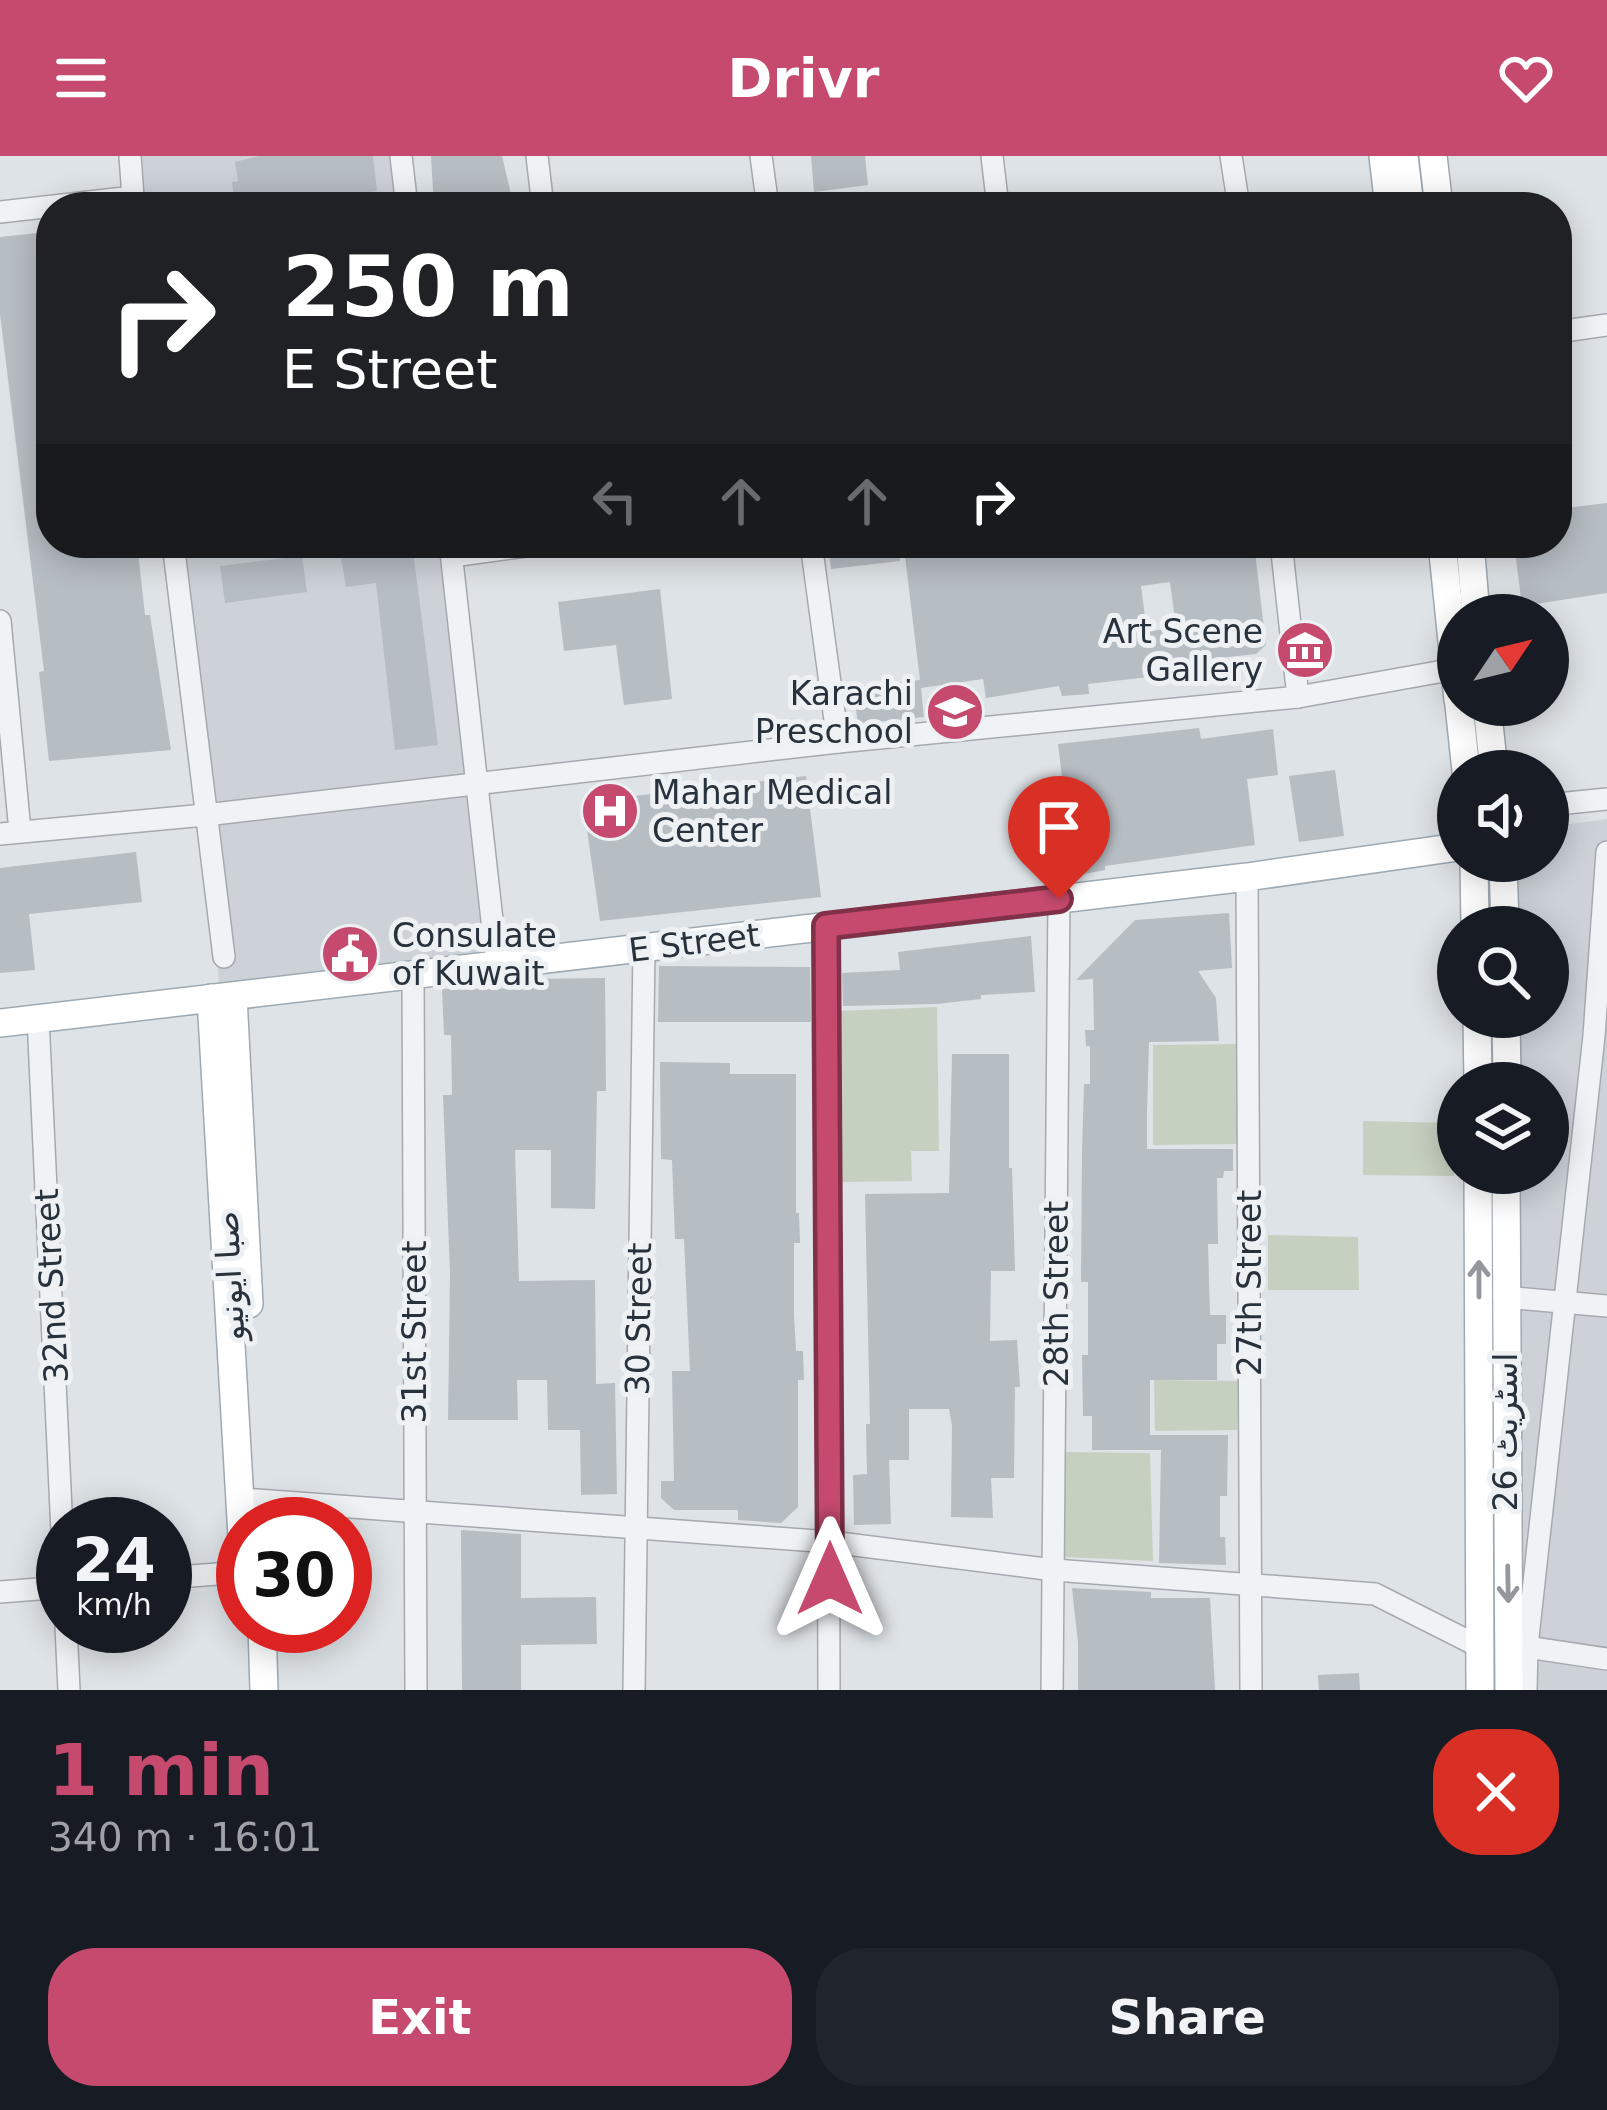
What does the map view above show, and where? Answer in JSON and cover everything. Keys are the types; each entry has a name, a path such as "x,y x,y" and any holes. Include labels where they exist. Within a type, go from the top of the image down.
{"main road":[{"path":"1383,156 1387,192"},
{"path":"1404,156 1408,192"},
{"path":"1433,156 1437,192"},
{"path":"1444,558 1447,594"},
{"path":"1471,558 1474,594"},
{"name":"E Street","path":"0,1023 1246,877 1437,850"},
{"name":"صبا ایونیو","path":"222,997 252,1497"},
{"name":"اسٹریٹ 26","path":"1479,1194 1510,1690"},
{"name":"اسٹریٹ 26","path":"1480,1690 1505,1646 1506,1194"},
{"path":"245,1653 246,1690"},
{"path":"263,1653 264,1690"}],"street":[{"path":"130,156 134,192"},
{"path":"401,156 405,192"},
{"path":"538,156 542,192"},
{"path":"761,156 766,192"},
{"path":"992,156 996,192"},
{"path":"1231,156 1237,192"},
{"path":"0,212 36,208"},
{"path":"1572,330 1607,325"},
{"path":"175,558 224,957"},
{"path":"452,558 497,964"},
{"path":"813,558 838,742"},
{"path":"1284,558 1298,697"},
{"path":"0,620 10,832 1298,697 1437,672"},
{"path":"1569,803 1607,800"},
{"path":"1526,1690 1505,1646 1564,1303 1594,1036 1607,852"},
{"name":"27th Street","path":"1246,877 1251,1690"},
{"name":"28th Street","path":"1052,1690 1059,899"},
{"path":"826,926 829,1690"},
{"name":"30 Street","path":"634,1690 644,947"},
{"name":"31st Street","path":"413,974 416,1690"},
{"name":"32nd Street","path":"38,1018 60,1497"},
{"path":"1504,1297 1607,1306"},
{"path":"372,1510 831,1542 1054,1570 1376,1594 1505,1646 1607,1659"},
{"path":"0,1592 36,1589"},
{"path":"67,1653 69,1690"}],"shaded area":[{"path":"130,156 401,156 406,192 134,192"},
{"path":"175,558 451,558 497,965 220,997 205,815"},
{"path":"1607,819 1607,1690 1513,1690 1509,1194 1569,1194 1569,1062 1510,1062 1510,1038 1569,1038 1569,906 1515,906 1517,882 1569,882 1569,824"}],"green space":[{"path":"937,1007 939,1151 911,1151 912,1181 842,1182 838,1011"},
{"path":"1237,1044 1238,1144 1153,1145 1153,1045"},
{"path":"1363,1121 1437,1123 1437,1176 1363,1175"},
{"path":"1268,1235 1358,1237 1359,1290 1268,1290"},
{"path":"1154,1380 1239,1381 1237,1430 1155,1431"},
{"path":"1065,1452 1150,1453 1153,1561 1065,1557"}],"building":[{"path":"259,156 373,156 377,191 233,192 232,182 238,181 235,162"},
{"path":"431,156 502,156 510,192 433,192"},
{"path":"811,156 865,156 868,185 814,192"},
{"path":"36,233 36,558 139,558 171,750 49,761 39,672 44,671 0,314 0,237"},
{"path":"1607,503 1607,593 1569,599 1569,594 1520,594 1516,558 1572,558 1572,507"},
{"path":"302,558 307,592 225,603 220,566"},
{"path":"341,558 414,558 438,745 395,750 376,583 346,587"},
{"path":"830,558 900,558 900,561 831,569"},
{"path":"905,558 1256,558 1266,645 1256,654 1209,659 1210,670 1088,684 1089,694 1062,696 1059,686 986,698 983,679 921,688 924,717 858,724 853,687 920,680","holes":["1170,582 1176,627 1147,632 1141,586"]},
{"path":"660,589 672,699 624,705 616,645 564,651 558,602"},
{"path":"1199,728 1201,739 1273,729 1278,775 1247,779 1255,845 1105,866 1105,870 1063,878 1055,812 1066,810 1058,744"},
{"path":"1335,770 1344,836 1299,842 1289,776"},
{"path":"806,776 821,897 600,921 583,802"},
{"path":"136,852 142,902 29,914 35,970 0,973 0,868"},
{"path":"1229,913 1232,968 1198,971 1216,998 1219,1041 1149,1042 1147,1113 1147,1149 1233,1149 1233,1171 1224,1171 1223,1178 1217,1178 1218,1244 1208,1244 1210,1315 1226,1315 1226,1344 1217,1344 1217,1380 1150,1380 1150,1435 1228,1435 1227,1496 1220,1496 1226,1565 1159,1563 1161,1450 1092,1450 1092,1416 1083,1416 1088,1282 1081,1282 1082,1152 1084,1084 1090,1084 1085,1030 1094,1030 1093,979 1076,980 1135,920"},
{"path":"1031,936 1035,992 937,1004 843,1006 842,973 900,970 898,952"},
{"path":"659,966 810,967 811,1022 658,1022"},
{"path":"605,978 606,1091 597,1091 595,1209 551,1208 551,1150 515,1150 519,1281 595,1280 596,1384 615,1383 617,1494 581,1495 580,1430 548,1430 547,1380 517,1380 518,1420 448,1420 450,1273 443,1095 452,1095 451,1035 444,1035 442,989 535,988 535,979"},
{"path":"952,1054 1009,1054 1015,1271 991,1271 990,1341 1017,1340 1020,1387 1015,1387 1014,1478 991,1478 993,1518 951,1517 949,1409 909,1409 909,1460 889,1460 891,1524 854,1525 853,1475 867,1474 866,1424 870,1424 865,1194 949,1193"},
{"path":"660,1062 730,1063 730,1074 796,1074 800,1243 794,1243 794,1315 804,1380 798,1380 798,1507 781,1523 738,1520 738,1510 674,1510 661,1498 661,1481 674,1481 672,1371 690,1371 684,1239 675,1239 672,1160 661,1159"},
{"path":"461,1530 521,1534 521,1598 596,1597 597,1644 521,1645 521,1690 462,1690"},
{"path":"1072,1588 1151,1592 1151,1598 1210,1598 1215,1690 1078,1690"},
{"path":"1359,1673 1360,1690 1319,1690 1318,1675"}],"place":[{"name":"Art Scene Gallery","path":"1305,650"},
{"name":"Karachi Preschool","path":"955,712"},
{"name":"Mahar Medical Center","path":"610,811"},
{"name":"Consulate of Kuwait","path":"350,954"}],"route":[{"path":"830,1579 826,926 1059,899"}]}
